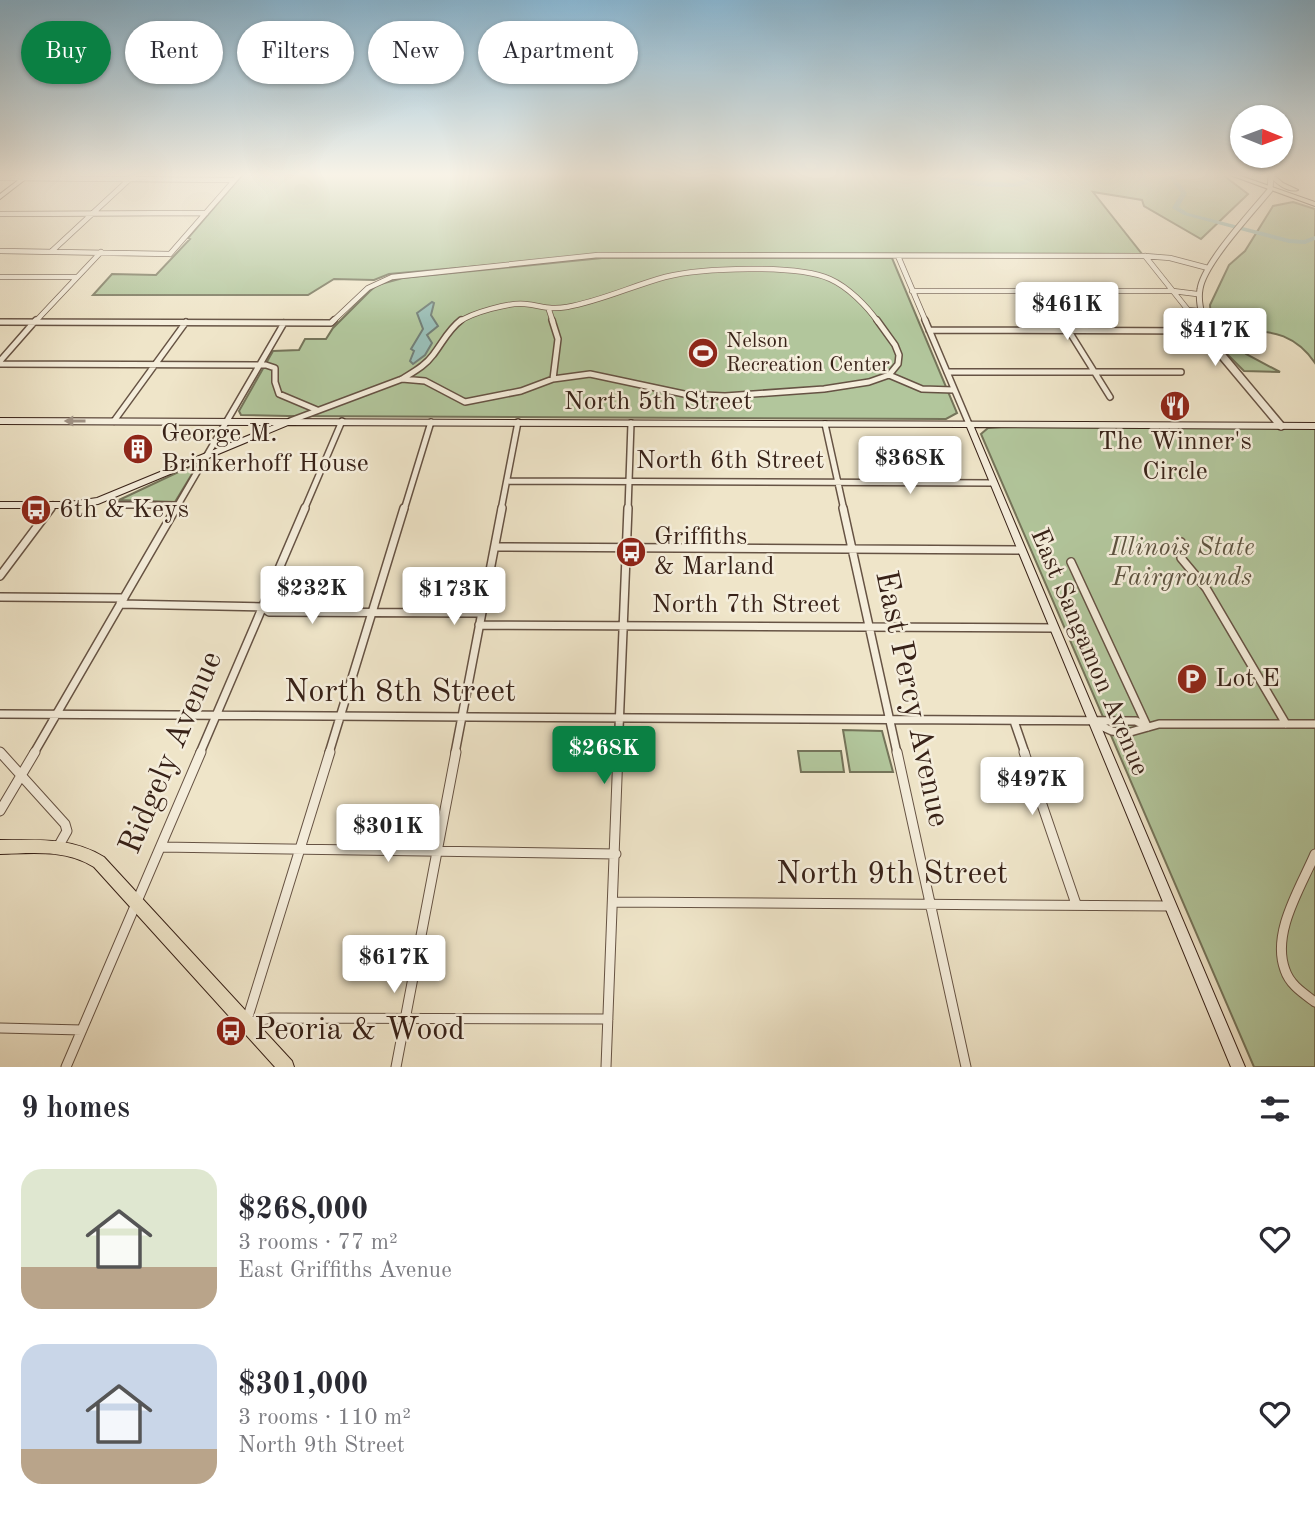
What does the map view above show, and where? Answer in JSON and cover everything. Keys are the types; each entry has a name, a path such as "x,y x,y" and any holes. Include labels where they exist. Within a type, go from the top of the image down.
{"main road":[{"name":"North 5th Street","path":"0,421 1315,426"},
{"path":"237,443 264,426 250,421"},
{"path":"0,505 83,504 110,497 290,421"},
{"path":"268,430 305,421"},
{"path":"944,424 965,432 977,443"},
{"name":"East Sangamon Avenue","path":"969,425 1238,1067"},
{"path":"977,443 979,430 994,425"},
{"path":"0,847 58,847 81,851 94,858 286,1067"}],"street":[{"path":"50,253 80,225"},
{"path":"3,253 170,254 196,225"},
{"path":"1243,225 1208,268 1197,294 1199,312 1206,331 1224,358 1281,426"},
{"path":"0,363 76,277 100,254"},
{"path":"0,322 331,323 368,288 381,280 598,255 1144,256 1170,258 1208,268"},
{"name":"East Sangamon Avenue","path":"898,256 969,425"},
{"path":"901,263 911,256"},
{"path":"1144,256 1188,310 1199,312"},
{"path":"290,421 402,379 422,366 435,353 448,330 462,319 509,305 525,304 550,310 585,303 677,274 724,268 804,273 837,282 875,317 895,345 899,360 889,375 869,382 708,396 659,390 600,374 553,379 536,387 465,402 425,381 402,379"},
{"path":"0,277 76,277"},
{"path":"912,291 1173,291 1197,294"},
{"path":"1044,291 1110,397"},
{"path":"550,310 558,340 553,379"},
{"path":"114,421 186,323"},
{"path":"0,811 284,323"},
{"path":"929,330 1206,331"},
{"path":"0,363 259,365 275,368 275,387 282,397 317,410"},
{"path":"422,366 421,374 425,381"},
{"path":"947,372 1181,372"},
{"path":"889,375 922,388 954,390"},
{"name":"Ridgely Avenue","path":"66,1067 342,421"},
{"path":"431,422 246,1023 272,1018 608,1019"},
{"path":"396,1067 518,422"},
{"path":"606,1067 631,423"},
{"name":"East Percy Avenue","path":"825,424 966,1067"},
{"name":"North 6th Street","path":"508,481 994,483"},
{"path":"110,497 117,505 178,505"},
{"path":"0,576 53,505"},
{"path":"1181,542 1181,558 1206,588 1286,724"},
{"path":"495,547 1021,550"},
{"path":"1071,562 1147,727"},
{"path":"0,597 263,607 269,612 481,613"},
{"name":"North 7th Street","path":"479,625 1054,628"},
{"name":"North 8th Street","path":"0,714 1094,723 1111,732 1141,732 1147,727 1159,724 1315,724"},
{"path":"1014,722 1076,904"},
{"path":"0,752 65,824 67,831 58,847"},
{"path":"161,847 301,847 615,854"},
{"path":"1315,854 1280,951 1286,975 1301,993 1315,1002"},
{"name":"North 9th Street","path":"613,902 1171,906"},
{"path":"0,1028 82,1030"}],"green space":[{"path":"199,225 1119,225 1142,254 628,253 389,274 374,280 334,279 308,295 93,295 112,274 156,275 190,239 188,238"},
{"path":"1176,225 1216,225 1201,239"},
{"path":"1261,225 1315,225 1315,363 1293,341 1274,333 1253,333 1243,336 1241,341 1235,344 1246,354 1280,372 1244,371 1224,351 1211,320 1210,305 1229,265 1245,251"},
{"path":"602,258 892,258 957,413 946,419 288,416 241,415 239,411 273,351 299,350 305,339 326,339 333,328 377,285 403,278"},
{"name":"Illinois State Fairgrounds","path":"988,428 1315,428 1315,1067 1254,1067 981,434"},
{"path":"189,467 195,469 175,502 119,500"},
{"path":"843,730 882,731 893,772 850,772"},
{"path":"798,751 841,751 844,772 801,772"}],"water":[{"path":"432,302 431,315 438,326 427,335 432,343 425,355 413,364 410,361 414,351 411,349 423,329 417,313"}],"waterway":[{"path":"1227,225 1289,241 1305,242 1315,238"}],"place":[{"name":"Nelson Recreation Center","path":"703,353"},
{"name":"The Winner's Circle","path":"1175,406"},
{"name":"George M. Brinkerhoff House","path":"138,449"},
{"name":"6th & Keys","path":"36,510"},
{"name":"Griffiths & Marland","path":"631,552"},
{"name":"Lot E","path":"1192,679"},
{"name":"Peoria & Wood","path":"231,1031"}]}
